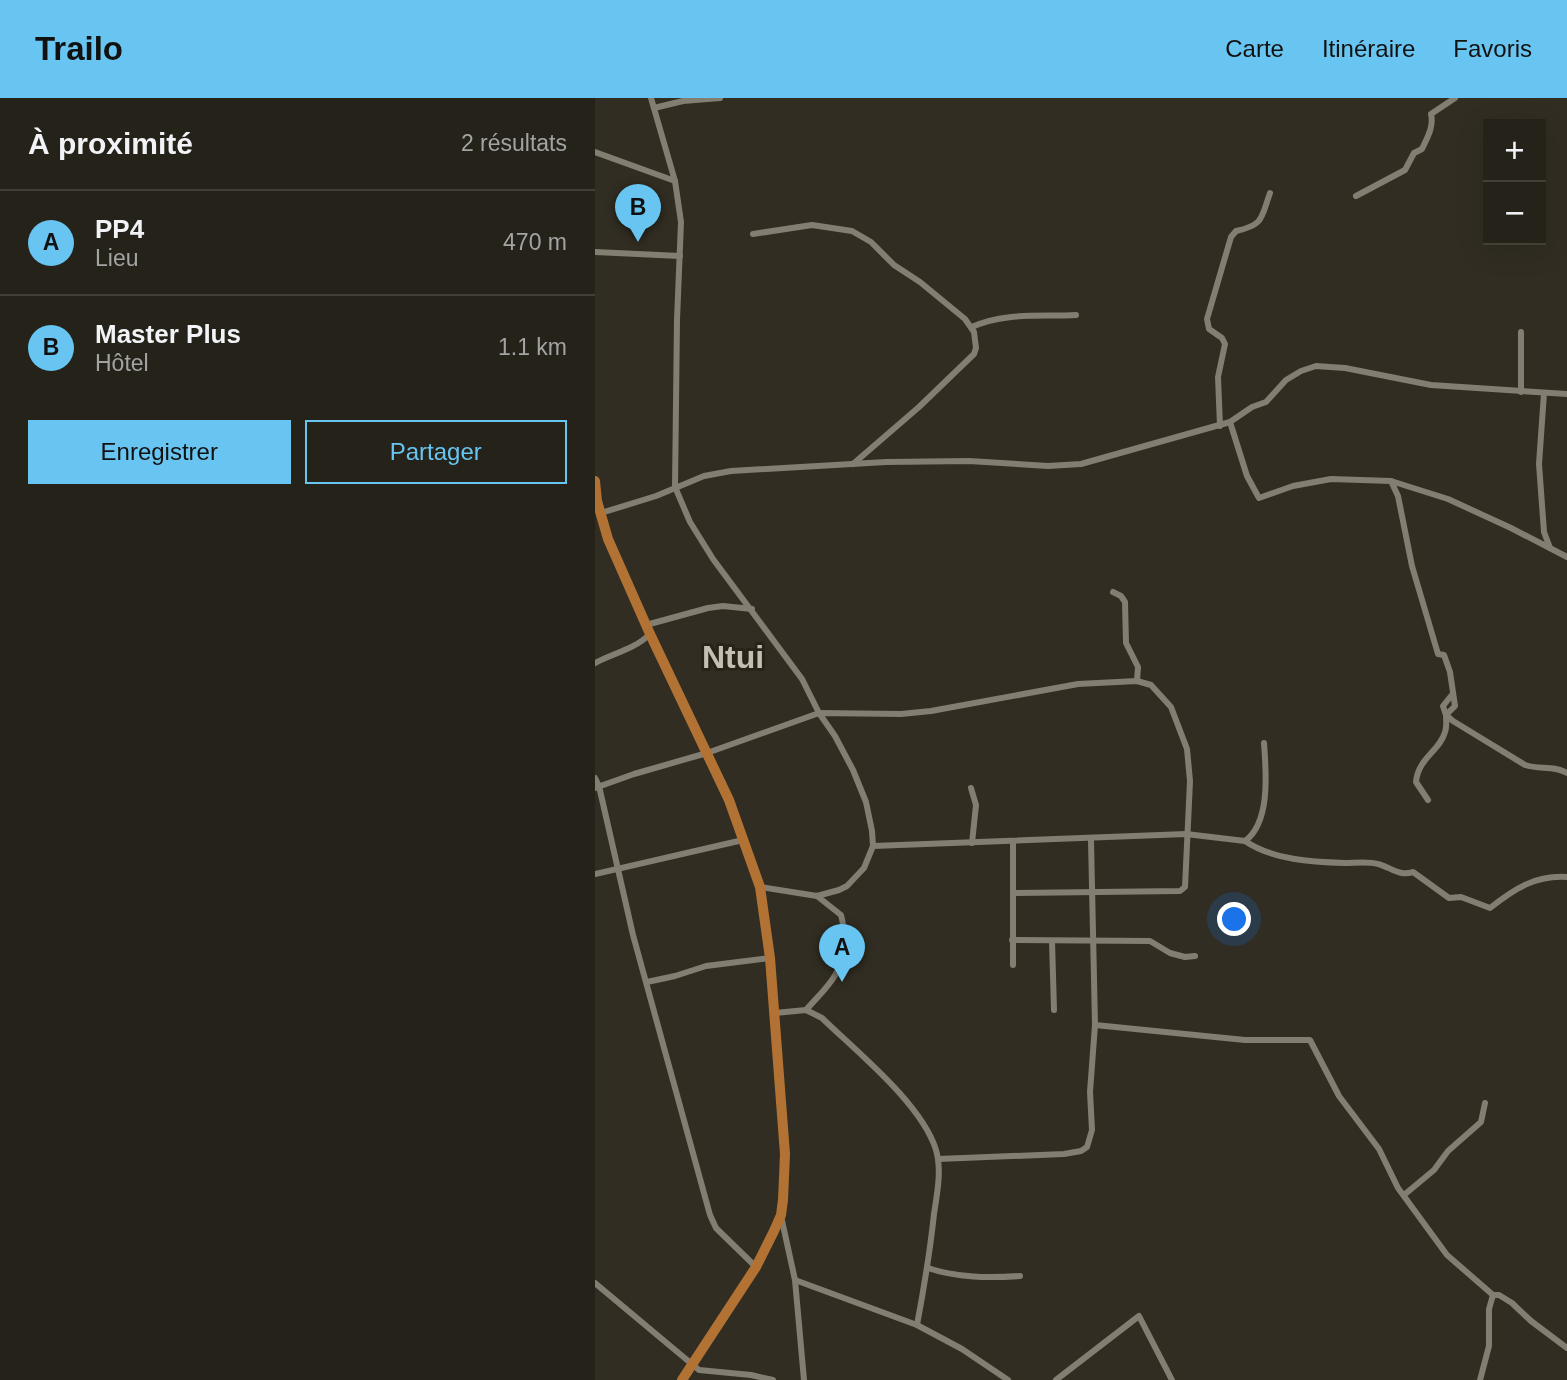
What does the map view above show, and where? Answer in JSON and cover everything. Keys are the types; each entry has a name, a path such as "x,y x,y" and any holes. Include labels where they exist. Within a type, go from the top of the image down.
{"highway":[{"path":"595,481 595,491 613,550 707,753 743,840 759,887 770,958 785,1166 781,1215 756,1267 695,1368 682,1380"}],"street":[{"path":"651,98 675,181 681,222 675,487 682,506 703,543 802,679 819,713 841,747 864,796 873,846 864,868 856,878 839,890 817,896 759,887"},
{"path":"654,108 683,101 720,98"},
{"path":"1356,195 1405,170 1413,153 1422,149 1429,135 1433,121 1431,114 1455,98"},
{"path":"595,152 675,181"},
{"path":"1220,425 1218,377 1225,344 1222,338 1209,329 1207,319 1231,237 1236,231 1250,229 1258,222 1270,193"},
{"path":"753,234 812,226 852,231 871,242 894,265 920,282 972,327 976,343 974,354 919,407 853,464"},
{"path":"595,252 680,256"},
{"path":"972,327 984,322 1027,316 1076,315"},
{"path":"1521,332 1521,392"},
{"path":"601,513 656,496 703,476 731,471 969,461 1067,466 1095,461 1230,422 1252,407 1266,402 1286,380 1301,370 1316,366 1345,368 1431,385 1567,394"},
{"path":"1544,393 1539,475 1544,532 1550,548"},
{"path":"1230,422 1247,476 1258,498 1293,486 1331,479 1391,481 1448,499 1567,558"},
{"path":"1391,481 1398,496 1412,566 1438,654 1444,655 1450,672 1451,696 1443,706 1446,715 1445,731 1416,775 1416,782 1428,800"},
{"path":"1112,592 1121,596 1125,602 1126,643 1138,667 1137,681"},
{"path":"595,663 639,645 648,630 708,608 723,606 752,609"},
{"path":"597,787 707,753 819,713 921,712 1078,684 1137,681 1150,685 1175,714 1187,749 1190,781 1186,883 1183,890 1013,893"},
{"path":"1446,715 1525,765 1534,768 1548,767 1567,773"},
{"path":"1245,841 1259,820 1266,793 1264,743"},
{"path":"595,778 633,935 710,1214 716,1228 756,1267"},
{"path":"971,788 976,811 972,843"},
{"path":"873,846 1091,840 1186,834 1245,841 1268,853 1284,857 1379,864 1403,873 1413,872 1449,898 1461,897 1490,908 1511,891 1535,879 1567,877"},
{"path":"595,874 743,840"},
{"path":"938,1158 1064,1154 1086,1150 1092,1130 1090,1092 1095,1025 1091,840"},
{"path":"1013,842 1013,965"},
{"path":"806,1010 839,971 843,960 844,934 841,915 817,896"},
{"path":"1012,937 1052,941 1150,941 1170,953 1185,957 1195,956"},
{"path":"1052,941 1054,1010"},
{"path":"647,982 706,966 770,958"},
{"path":"775,1013 806,1010 822,1018 907,1102 920,1118 936,1149 937,1192 917,1325"},
{"path":"1095,1025 1245,1040 1310,1040 1339,1096 1379,1149 1403,1195 1447,1255 1493,1295 1499,1295 1513,1304 1567,1348"},
{"path":"1403,1195 1434,1170 1448,1151 1481,1122 1485,1102"},
{"path":"781,1215 795,1280 804,1380"},
{"path":"927,1268 993,1278 1020,1276"},
{"path":"795,1280 917,1325 962,1349 1007,1380"},
{"path":"595,1283 695,1368 701,1380"},
{"path":"1480,1380 1489,1346 1489,1309 1493,1295"},
{"path":"1056,1380 1139,1316 1172,1380"},
{"path":"695,1368 751,1374 773,1380"}],"place":[{"name":"Master Plus","path":"638,242"},
{"name":"PP4","path":"842,982"}],"district":[{"name":"Ntui","path":"733,657"}]}
